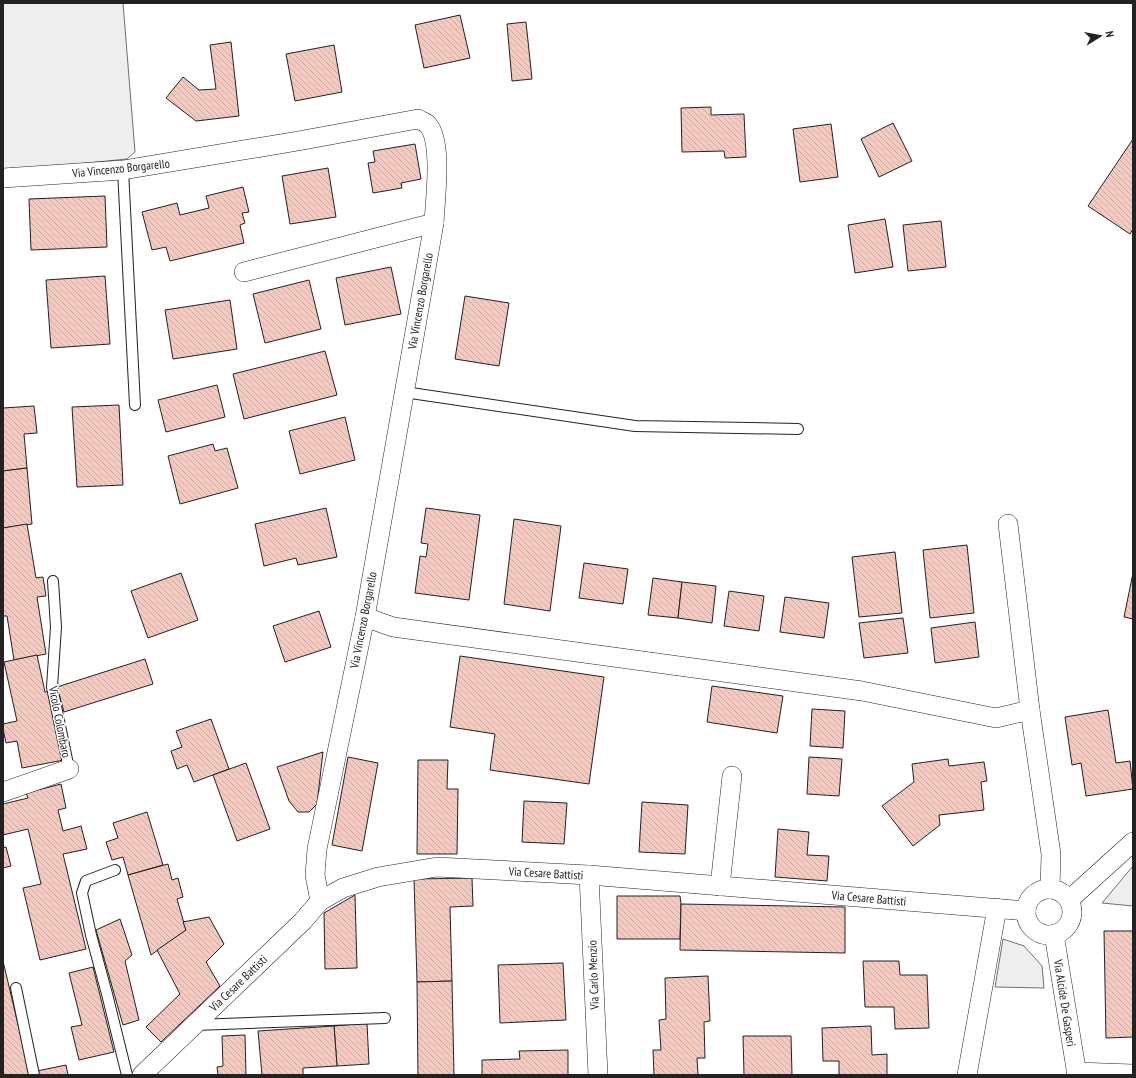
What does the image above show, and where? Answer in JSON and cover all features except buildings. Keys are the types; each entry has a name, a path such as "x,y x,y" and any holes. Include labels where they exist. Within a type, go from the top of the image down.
{"street":[{"name":"Via Vincenzo Borgarello","path":"3,178 123,170 298,141 418,119 428,124 435,137 437,159 434,223 365,617 317,849 315,875 320,902"},
{"path":"244,272 434,223"},
{"path":"1008,524 1030,710 1051,854 1050,889"},
{"path":"365,617 393,627 862,691 996,718 1030,710"},
{"name":"Vicolo Colombaro","path":"3,792 69,769"},
{"path":"720,886 732,776"},
{"path":"1069,900 1133,842"},
{"name":"Via Cesare Battisti","path":"142,1075 320,902 343,888 378,877 437,867 589,875 1026,911"},
{"name":"Via Carlo Menzio","path":"589,875 598,1075"},
{"path":"1050,889 1060,892 1069,900 1072,910 1071,917 1064,930 1054,934 1043,934 1030,926 1026,911 1032,896 1038,892 1050,889"},
{"path":"967,1075 997,908"},
{"name":"Via Alcide De Gasperi","path":"1054,934 1077,1074 1133,1074"}],"lane":[{"path":"123,170 135,405"},
{"path":"404,392 635,426 798,429"},
{"name":"Vicolo Colombaro","path":"53,581 56,627 52,687 69,769"},
{"path":"115,870 86,881 82,893 91,935 127,1075"},
{"path":"16,988 34,1075"},
{"path":"194,1025 385,1018"}],"shaded area":[{"path":"3,3 123,3 135,152 127,159 7,171 3,168"},
{"path":"1133,866 1133,906 1102,903"},
{"path":"1003,939 1024,946 1042,966 1044,988 995,987"}]}
